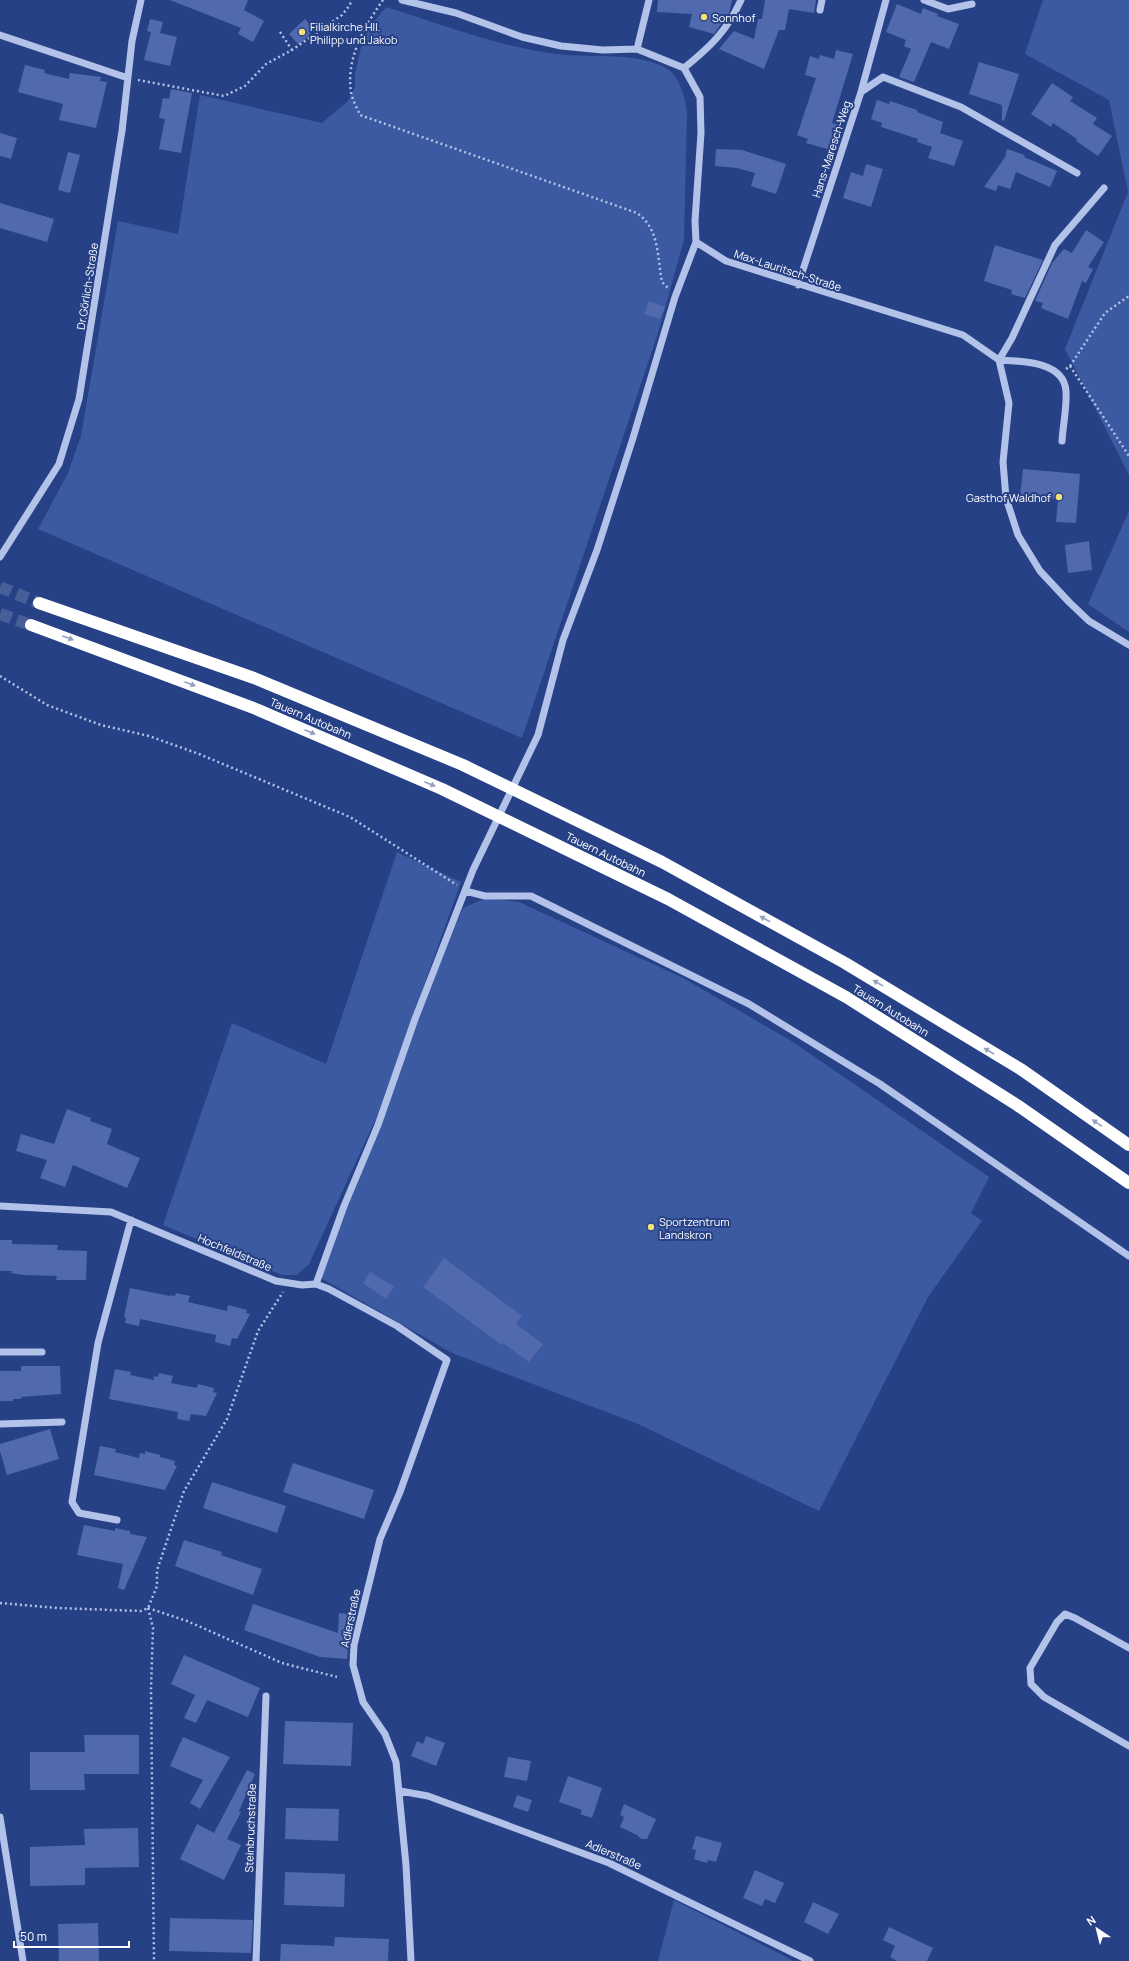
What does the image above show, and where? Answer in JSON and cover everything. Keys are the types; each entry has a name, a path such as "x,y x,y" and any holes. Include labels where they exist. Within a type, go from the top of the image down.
{"highway":[{"name":"Tauern Autobahn","path":"39,603 275,687 463,765 662,862 845,963 1022,1070 1129,1145"},
{"name":"Tauern Autobahn","path":"31,625 256,709 442,789 668,899 846,997 1017,1105 1129,1183"}],"street":[{"name":"Dr.Görlich-Straße","path":"0,557 59,464 79,398 122,132 132,41 141,0"},
{"path":"316,1284 344,1206 378,1125 415,1019 473,870 538,735 563,640 597,550 633,438 675,297 696,242 695,221 701,133 700,97 684,68 637,49 603,50 561,46 522,37 456,13 402,0"},
{"path":"637,49 649,0"},
{"path":"684,68 704,52 730,22 741,0"},
{"path":"820,10 822,0"},
{"path":"861,92 886,0"},
{"path":"924,0 948,9 972,4"},
{"path":"0,35 128,78"},
{"name":"Hans-Maresch-Weg","path":"798,285 861,92 883,77 961,107 1076,173"},
{"path":"1104,188 1054,245 1012,338 999,360 1009,403 1003,462 1006,498 1018,535 1040,571 1089,621 1129,645"},
{"name":"Max-Lauritsch-Straße","path":"696,242 726,261 798,285 963,335 999,360"},
{"path":"999,360 1027,361 1051,369 1063,380 1066,391 1062,441"},
{"path":"465,891 485,896 530,896 750,1004 880,1084 1129,1256"},
{"name":"Hochfeldstraße","path":"0,1206 111,1212 276,1281 302,1285 316,1284 329,1288 397,1326 447,1360"},
{"path":"117,1520 79,1513 72,1502 98,1343 131,1220"},
{"path":"0,1352 42,1352"},
{"name":"Adlerstraße","path":"410,1961 406,1865 400,1791 393,1755 385,1734 363,1702 353,1665 354,1645 380,1539 400,1492 447,1360"},
{"path":"0,1424 62,1422"},
{"path":"1129,1648 1065,1614 1057,1622 1030,1668 1031,1684 1044,1698 1129,1746"},
{"name":"Steinbruchstraße","path":"256,1961 266,1696"},
{"name":"Adlerstraße","path":"400,1791 428,1796 609,1863 810,1961"},
{"path":"0,1818 23,1961"}],"path":[{"path":"128,78 224,96 245,86 266,64 292,50 342,15 350,5 351,0"},
{"path":"383,0 365,26 357,43 351,69 351,93 360,115 637,213 644,218 654,233 662,282 675,297"},
{"path":"280,32 292,50"},
{"path":"1058,375 1070,366 1105,313 1129,296"},
{"path":"1070,366 1129,456"},
{"path":"0,676 47,705 101,725 149,736 199,754 350,817 465,891"},
{"path":"154,1961 151,1689 153,1628 148,1608 156,1586 157,1570 184,1491 227,1419 258,1330 278,1303 289,1283"},
{"path":"0,1603 56,1608 141,1611 148,1608 187,1621 282,1663 337,1677"}],"shaded area":[{"path":"1043,0 1129,0 1129,475 1065,349 1128,192 1109,100 1025,54"},
{"path":"386,7 492,41 535,51 570,55 629,57 657,64 669,70 676,78 683,94 687,111 684,240 658,333 522,738 38,529 68,473 81,436 118,221 178,234 200,95 322,123 348,101 355,87 355,74 361,47 369,28"},
{"path":"1129,511 1129,632 1088,604"},
{"path":"397,852 461,882 377,1116 309,1264 297,1275 282,1275 163,1225 232,1023 326,1064"},
{"name":"Sportzentrum Landskron","path":"486,898 519,902 683,978 793,1042 989,1177 971,1213 982,1221 928,1297 819,1511 638,1424 452,1353 319,1277 419,1012 463,908"},
{"path":"674,1900 794,1961 658,1961"}],"building":[{"path":"170,0 248,0 244,10 264,21 253,42 238,34 241,28"},
{"name":"Sonnhof","path":"658,0 732,0 729,13 714,34 689,27 692,14 657,12"},
{"path":"765,0 816,0 814,13 789,9 785,30 779,30 764,69 719,49 734,31 754,39 758,19 762,19"},
{"path":"897,4 921,14 923,8 938,14 937,16 959,24 949,49 931,42 914,82 899,77 911,49 904,46 906,40 886,32"},
{"path":"150,19 163,22 160,33 177,37 170,66 144,60 151,32 147,31"},
{"name":"Filialkirche Hll. Philipp und Jakob","path":"305,19 314,30 299,45 289,34"},
{"path":"836,50 853,54 832,123 839,125 831,150 806,143 808,139 797,135 816,78 805,75 810,56 819,59 820,55 834,59"},
{"path":"979,62 1019,74 1004,121 1002,120 1002,105 969,94"},
{"path":"25,65 45,70 44,73 69,79 70,73 101,77 100,81 107,82 96,128 59,120 63,104 18,92"},
{"path":"1052,83 1073,97 1070,101 1097,118 1093,124 1112,136 1098,156 1076,141 1077,139 1053,123 1051,127 1031,114"},
{"path":"171,89 192,93 181,153 159,149 165,119 159,118 163,98 169,99"},
{"path":"877,100 889,104 890,101 917,110 917,112 943,122 940,133 963,141 954,166 928,158 932,147 917,142 918,139 881,127 882,123 871,119"},
{"path":"0,133 17,138 11,159 0,156"},
{"path":"716,149 742,150 786,164 776,194 751,186 755,173 737,168 715,166"},
{"path":"1007,149 1025,155 1024,157 1057,171 1050,187 1016,172 1010,189 998,185 996,191 984,187 1005,157"},
{"path":"68,152 80,155 70,193 58,190"},
{"path":"866,164 883,169 871,207 843,198 851,172 863,176"},
{"path":"0,203 54,219 47,242 0,228"},
{"path":"1086,230 1104,242 1088,267 1093,269 1086,283 1082,281 1068,319 1041,308 1043,303 1035,301 1052,263 1064,249 1072,253"},
{"path":"995,245 1043,260 1025,298 1011,294 1012,290 984,281"},
{"path":"649,301 665,307 660,319 644,314"},
{"name":"Gasthof Waldhof","path":"1023,469 1080,474 1076,523 1056,522 1058,499 1020,496"},
{"path":"1089,541 1092,570 1068,573 1065,545"},
{"path":"67,1109 91,1118 90,1121 112,1129 107,1144 140,1158 127,1188 73,1165 65,1187 40,1178 47,1160 16,1151 21,1134 54,1144"},
{"path":"0,1240 12,1240 12,1244 58,1245 57,1250 87,1251 86,1280 56,1280 57,1276 24,1275 11,1273 12,1271 0,1271"},
{"path":"444,1258 522,1316 516,1324 543,1344 529,1362 503,1343 502,1345 423,1287"},
{"path":"370,1272 394,1287 386,1299 363,1283"},
{"path":"130,1288 170,1296 175,1296 176,1293 190,1296 188,1302 227,1311 228,1305 247,1310 246,1313 250,1314 237,1339 232,1338 230,1346 215,1342 216,1335 140,1319 139,1326 125,1323 126,1318 124,1317"},
{"path":"21,1366 60,1366 61,1394 21,1397 21,1399 13,1399 13,1401 0,1401 0,1371 21,1371"},
{"path":"115,1369 131,1372 130,1375 154,1380 154,1376 158,1377 159,1373 173,1376 171,1383 197,1388 198,1384 214,1388 213,1392 217,1393 206,1416 191,1414 189,1421 177,1419 178,1412 109,1399"},
{"path":"50,1429 59,1459 7,1475 0,1451 0,1444"},
{"path":"100,1446 116,1449 115,1452 139,1458 140,1453 145,1454 145,1451 175,1461 174,1465 177,1466 165,1490 94,1475"},
{"path":"293,1463 374,1490 364,1519 283,1492"},
{"path":"212,1482 286,1506 277,1533 203,1508"},
{"path":"84,1525 115,1531 115,1528 130,1531 130,1534 147,1537 124,1590 118,1588 123,1564 77,1555"},
{"path":"184,1540 222,1552 221,1555 262,1569 253,1595 175,1566"},
{"path":"253,1604 338,1633 339,1613 351,1614 347,1659 320,1657 244,1630"},
{"path":"184,1655 260,1688 248,1717 207,1700 196,1723 184,1718 195,1695 171,1684"},
{"path":"285,1721 353,1723 351,1766 283,1764"},
{"path":"84,1735 139,1735 139,1774 84,1774 85,1790 30,1790 30,1752 85,1752"},
{"path":"426,1736 445,1743 436,1766 411,1756 417,1741 423,1744"},
{"path":"183,1737 230,1757 200,1809 190,1803 203,1780 170,1766"},
{"path":"508,1757 531,1761 527,1781 504,1777"},
{"path":"247,1770 255,1774 239,1811 241,1812 227,1839 241,1845 224,1880 180,1859 197,1824 214,1833"},
{"path":"568,1776 602,1788 592,1818 580,1814 582,1810 559,1802"},
{"path":"517,1795 532,1800 528,1812 513,1807"},
{"path":"624,1804 656,1819 647,1839 641,1839 637,1835 620,1827 624,1817 620,1815"},
{"path":"286,1808 339,1809 338,1841 285,1839"},
{"path":"138,1828 139,1867 85,1868 85,1885 30,1886 30,1847 85,1845 84,1829"},
{"path":"696,1836 722,1843 716,1862 708,1860 707,1863 694,1859 696,1850 692,1849"},
{"path":"755,1870 784,1883 775,1903 765,1899 762,1906 743,1898"},
{"path":"285,1872 345,1874 344,1907 284,1905"},
{"path":"813,1902 839,1914 828,1934 804,1922"},
{"path":"170,1918 253,1920 251,1953 169,1951"},
{"path":"98,1923 99,1961 59,1961 58,1924"},
{"path":"889,1927 933,1948 927,1961 897,1961 890,1957 895,1946 883,1940"},
{"path":"335,1937 389,1939 388,1961 280,1961 281,1944 334,1946"}],"tunnel":[{"path":"0,587 39,603"},
{"path":"0,614 31,625"}],"place":[{"name":"Sonnhof","path":"704,17"},
{"name":"Filialkirche Hll. Philipp und Jakob","path":"302,32"},
{"name":"Gasthof Waldhof","path":"1059,497"},
{"name":"Sportzentrum Landskron","path":"651,1227"}]}
